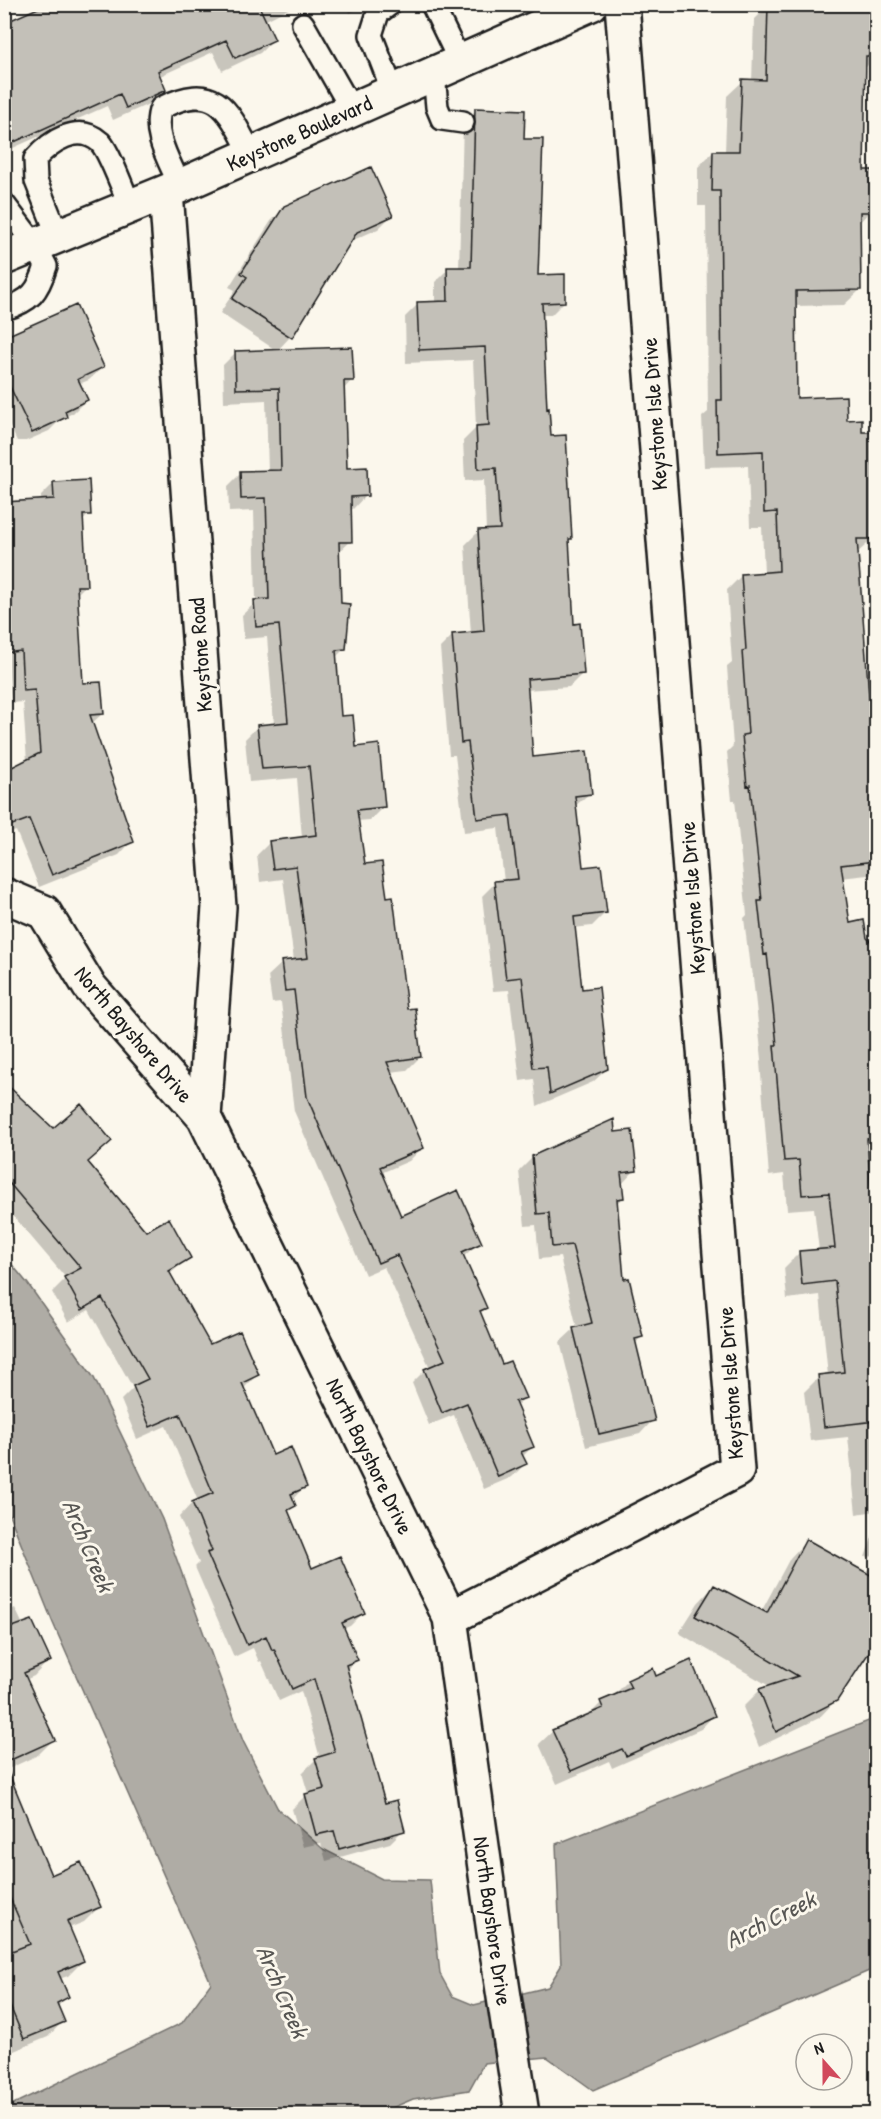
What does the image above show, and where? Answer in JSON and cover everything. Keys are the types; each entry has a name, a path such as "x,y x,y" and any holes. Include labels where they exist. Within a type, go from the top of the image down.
{"street":[{"name":"Keystone Isle Drive","path":"450,1618 737,1470 622,4"},
{"name":"Keystone Boulevard","path":"4,258 173,189 447,68 576,8"},
{"name":"Keystone Road","path":"173,189 219,907 204,1117"},
{"name":"North Bayshore Drive","path":"4,895 44,912 89,986 204,1117 450,1618 522,2115"}],"lane":[{"path":"390,4 378,14 371,35 393,92"},
{"path":"432,4 447,68 437,107 442,119 463,122"},
{"path":"303,24 352,110"},
{"path":"173,189 157,118 161,108 180,98 202,96 213,100 227,111 251,154"},
{"path":"4,309 21,304 36,291 46,266 47,241 36,181 35,159 46,146 73,133 88,134 101,143 130,206"},
{"path":"4,204 47,241"}],"water":[{"name":"Arch Creek","path":"4,1255 28,1284 94,1378 162,1519 243,1741 278,1809 323,1849 382,1879 430,1880 440,1974 452,1996 474,2005 548,1987 561,1966 556,1844 876,1718 876,1968 593,2090 547,2057 484,2063 469,2090 413,2099 378,2114 5,2114 5,2108 182,2023 211,1983 53,1623 5,1504"}],"building":[{"path":"47,4 258,4 275,40 235,58 226,40 158,71 166,90 126,108 120,94 12,143 4,125 4,23"},
{"path":"768,4 876,4 876,56 866,56 864,170 873,170 872,212 860,212 861,290 796,291 797,398 846,396 847,420 862,419 862,432 872,432 873,464 876,464 876,539 857,539 871,722 876,721 876,861 841,865 850,923 864,920 867,938 876,947 876,1104 874,1104 876,1138 867,1139 872,1205 876,1205 876,1421 824,1427 818,1375 844,1372 835,1281 802,1285 799,1251 835,1248 829,1193 802,1195 799,1160 784,1161 774,1045 777,1045 767,954 764,955 758,901 762,901 750,785 747,786 742,735 748,734 742,651 746,650 741,574 779,571 777,512 764,513 763,451 718,453 717,400 722,400 720,191 712,191 713,151 739,151 742,79 766,80"},
{"path":"475,108 525,110 524,139 543,139 538,275 565,274 565,302 542,303 547,409 549,408 551,436 566,435 574,624 580,623 584,674 527,679 533,757 587,751 592,794 575,796 583,867 601,865 607,913 574,917 582,989 599,987 608,1069 550,1094 547,1067 533,1068 522,977 506,979 494,881 518,879 510,815 477,819 468,742 461,743 452,634 484,631 478,530 500,529 496,468 478,469 476,426 489,425 485,347 419,350 417,302 448,301 447,267 471,267"},
{"path":"371,167 393,216 357,232 292,338 232,299 247,277 241,273 284,206"},
{"path":"76,305 104,367 78,379 88,400 65,411 67,417 32,433 4,374 4,337"},
{"path":"352,347 354,381 344,381 347,468 367,467 368,496 351,497 352,542 339,542 341,603 350,604 346,649 336,650 341,716 353,715 356,747 379,744 385,807 357,810 365,864 382,862 387,897 393,896 407,1009 415,1008 421,1057 387,1062 424,1148 380,1167 401,1216 458,1190 482,1243 462,1252 487,1308 480,1311 502,1364 510,1361 526,1398 515,1402 534,1447 521,1452 527,1464 498,1477 467,1403 442,1413 424,1369 445,1360 397,1255 378,1263 307,1097 294,990 285,991 281,961 308,958 296,866 273,869 269,841 316,835 309,766 262,769 257,725 288,722 279,625 256,627 254,600 269,599 266,498 241,499 240,471 281,470 279,388 236,389 235,351"},
{"path":"89,480 91,515 83,515 87,586 77,586 83,683 101,682 104,714 90,715 134,842 52,875 29,819 4,828 4,771 40,753 35,690 23,691 21,651 4,653 4,502 54,499 53,482"},
{"path":"4,1082 53,1128 81,1104 112,1141 88,1162 146,1231 169,1218 191,1258 169,1271 210,1344 240,1331 259,1375 242,1383 273,1455 291,1447 307,1487 291,1494 296,1506 288,1510 312,1568 340,1556 365,1613 342,1623 358,1660 346,1665 385,1803 397,1800 405,1831 339,1849 334,1831 316,1835 305,1794 324,1789 315,1758 335,1752 314,1679 292,1689 266,1636 247,1645 207,1553 212,1551 192,1502 213,1493 180,1414 150,1427 133,1386 148,1379 102,1298 82,1310 64,1277 81,1268 4,1177"},
{"path":"614,1119 615,1132 632,1130 637,1171 621,1173 624,1198 617,1199 624,1279 629,1278 643,1337 635,1339 655,1421 599,1434 573,1328 592,1323 572,1245 552,1247 549,1213 537,1214 532,1156"},
{"path":"806,1539 876,1578 876,1642 837,1701 776,1732 759,1689 798,1676 695,1616 714,1585 767,1613"},
{"path":"32,1620 51,1661 24,1673 55,1740 4,1763 4,1630"},
{"path":"691,1660 715,1716 626,1756 622,1749 571,1771 552,1730 603,1708 600,1701 631,1688 627,1680 653,1668 656,1676"},
{"path":"5,1764 51,1875 81,1862 101,1907 67,1921 84,1961 58,1972 69,1997 57,2003 65,2022 24,2039 4,1992 4,1954 30,1944 4,1884"}]}
